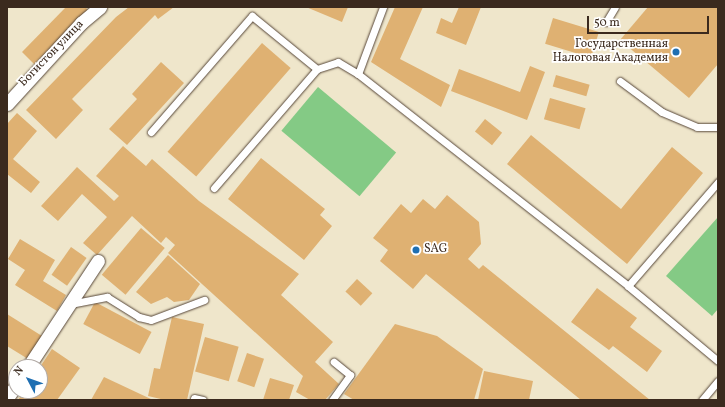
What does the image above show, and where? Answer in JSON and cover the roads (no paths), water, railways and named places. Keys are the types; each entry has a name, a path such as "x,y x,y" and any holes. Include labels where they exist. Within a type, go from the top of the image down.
{"street":[{"name":"Богистон улица","path":"7,104 81,23 100,7"},
{"path":"33,359 98,261"}],"lane":[{"path":"358,74 383,7"},
{"path":"606,22 615,7"},
{"path":"151,132 252,16 317,69"},
{"path":"214,188 317,69 338,62 358,74 628,286 718,361"},
{"path":"620,81 662,112 697,127 718,127"},
{"path":"628,286 718,182"},
{"path":"70,304 107,297 139,318 151,320 204,300"},
{"path":"332,400 350,375 334,362"},
{"path":"702,400 718,381"},
{"path":"194,398 204,400"}],"place":[{"name":"Государственная Налоговая Академия","path":"676,52"},
{"name":"SAG","path":"416,250"}]}
